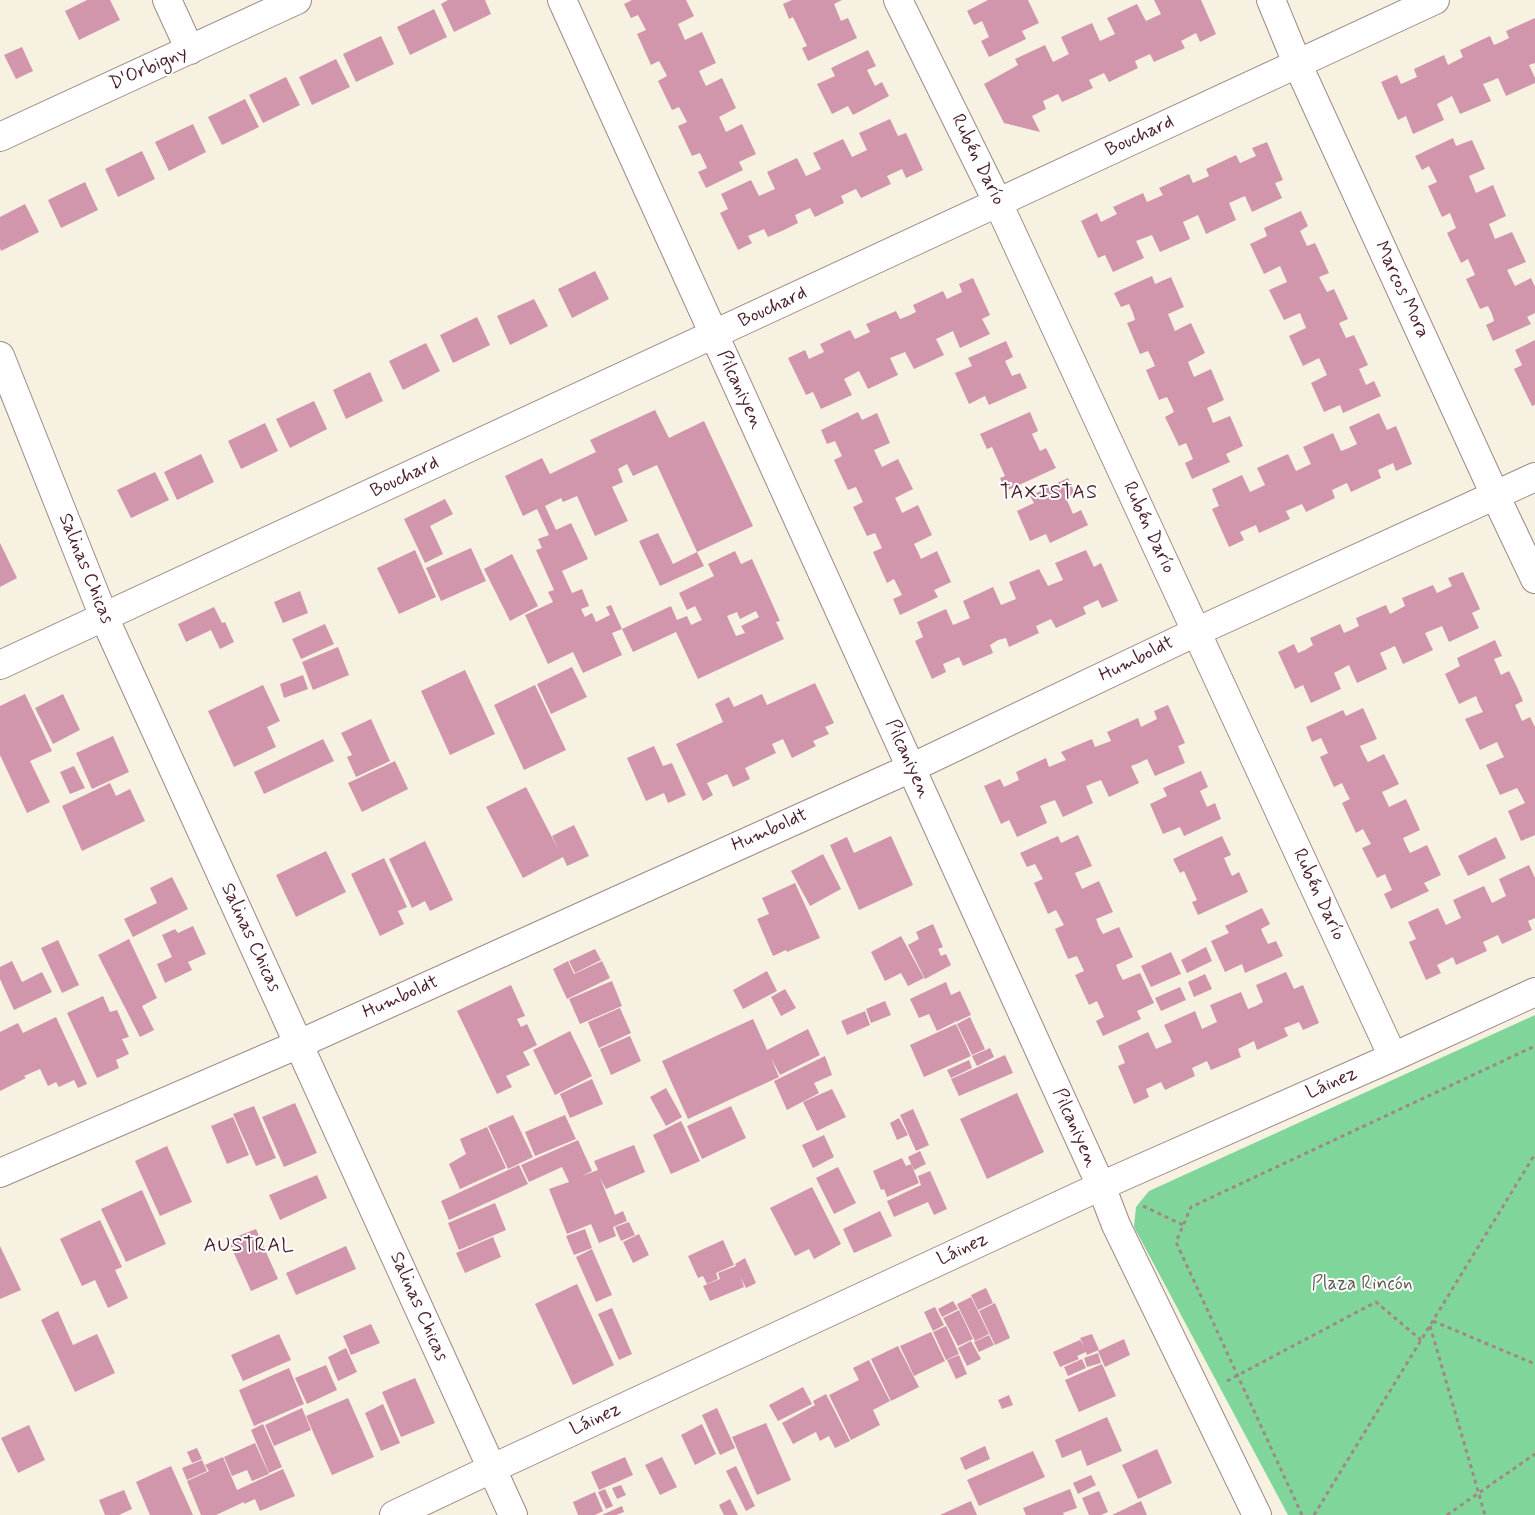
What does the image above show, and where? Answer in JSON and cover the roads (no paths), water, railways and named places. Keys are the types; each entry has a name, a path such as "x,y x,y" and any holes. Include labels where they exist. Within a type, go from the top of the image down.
{"street":[{"path":"167,0 190,50"},
{"name":"D'Orbigny","path":"0,136 297,0"},
{"name":"Pilcaniyen","path":"562,0 1101,1186 1116,1225 1257,1515"},
{"name":"Rubén Darío","path":"898,0 998,204 1393,1057"},
{"name":"Marcos Mora","path":"1271,0 1297,63 1535,579"},
{"name":"Bouchard","path":"0,665 1436,0"},
{"name":"Salinas Chicas","path":"0,358 104,617 513,1515"},
{"name":"Humboldt","path":"0,1173 299,1044 911,768 1196,632 1535,477"},
{"name":"Láinez","path":"394,1515 491,1468 1101,1186 1535,992"}],"district":[{"name":"TAXISTAS","path":"1049,494"},
{"name":"AUSTRAL","path":"249,1247"}],"park label":[{"name":"Plaza Rincón","path":"1362,1285"}]}
